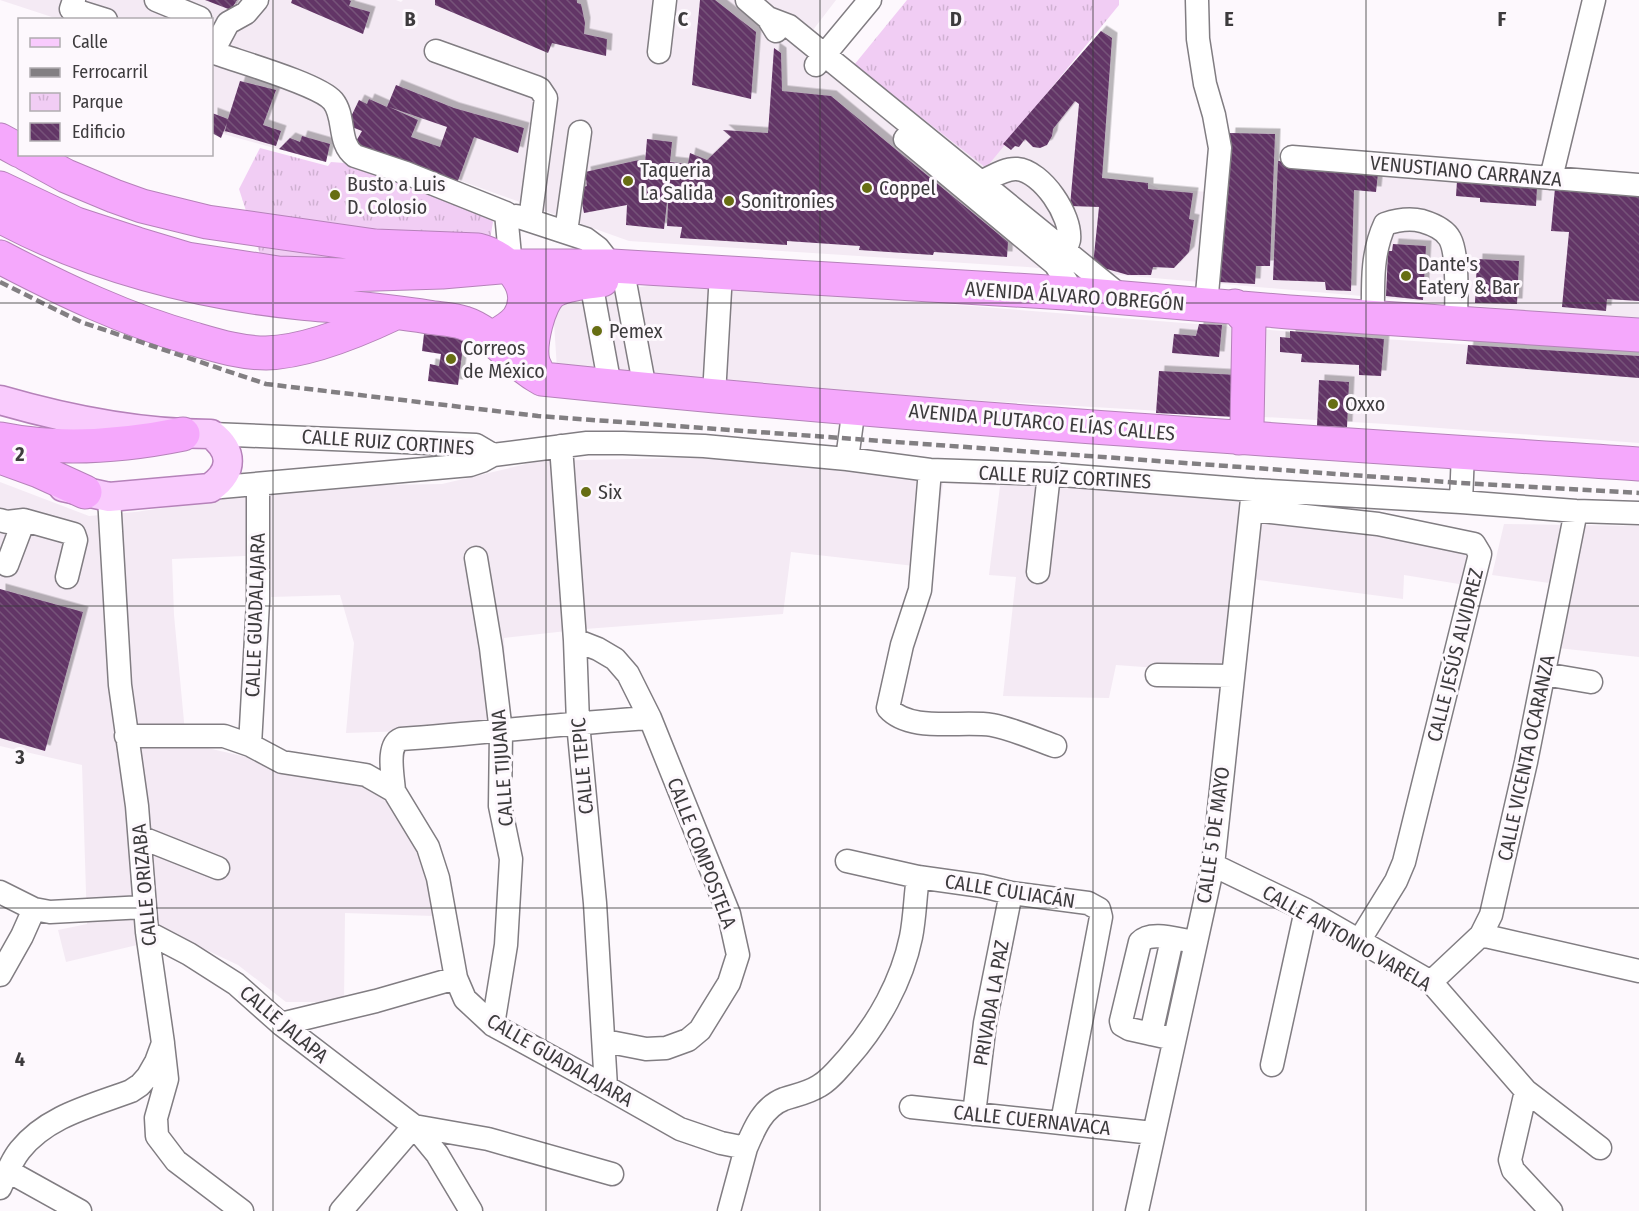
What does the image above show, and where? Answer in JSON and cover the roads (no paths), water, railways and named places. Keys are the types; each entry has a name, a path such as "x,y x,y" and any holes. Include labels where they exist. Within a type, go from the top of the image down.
{"highway":[{"path":"0,140 18,150"},
{"path":"0,216 32,233 72,249 187,284 238,296 398,312 478,330 516,321 524,304 522,286 511,266 494,255 478,250 375,246 207,222 142,206 94,188 30,156"},
{"path":"0,188 76,224 187,259 249,270 344,275 471,270 511,266"},
{"path":"0,257 57,287 130,320 234,351 268,353 289,350 314,344 398,312"},
{"name":"AVENIDA ÁLVARO OBREGÓN","path":"511,266 609,275 663,270 721,273 1062,269 1123,298 1456,324 1639,335"},
{"path":"471,270 459,287 456,297 458,313 478,330"},
{"path":"542,379 534,366 532,350 537,320 545,301 558,289 609,275"},
{"path":"1220,306 1249,321 1246,425 1245,432 1239,438"},
{"path":"1274,440 1267,426 1272,333 1279,321 1289,312"},
{"name":"AVENIDA PLUTARCO ELÍAS CALLES","path":"478,330 542,379 1239,438 1639,464"},
{"path":"0,439 21,444 98,445 197,434"},
{"path":"0,457 97,495"}],"main road":[{"name":"CALLE RUIZ CORTINES","path":"0,400 51,414 112,426 197,434"},
{"path":"197,434 223,445 228,462 222,477 210,488"},
{"name":"CALLE RUIZ CORTINES","path":"0,471 97,495 210,488"}],"street":[{"path":"74,0 71,9 100,18"},
{"path":"156,0 200,18"},
{"path":"213,51 228,23 246,13 257,0"},
{"path":"659,52 665,0"},
{"path":"747,0 768,18 789,26 820,60 1062,269 1123,298"},
{"path":"820,60 870,0"},
{"path":"1197,0 1198,39 1205,84 1220,148 1220,306"},
{"path":"1551,178 1594,0"},
{"path":"436,51 536,87 544,93 546,98 530,220"},
{"path":"213,53 310,86 327,95 337,107 345,145 355,156 406,173 506,213 592,242 609,275 645,389"},
{"path":"820,60 981,182 1062,269"},
{"path":"566,232 580,132"},
{"name":"VENUSTIANO CARRANZA","path":"1292,157 1639,185"},
{"path":"981,182 1008,170 1017,169 1033,175 1044,185 1062,212 1069,237 1062,269"},
{"path":"506,213 511,266"},
{"path":"1373,318 1374,267 1378,240 1385,224 1395,220 1417,220 1441,229 1450,238 1455,260 1456,324"},
{"path":"714,395 721,273"},
{"path":"609,275 610,386"},
{"path":"847,459 854,407"},
{"name":"CALLE RUIZ CORTINES","path":"197,434 476,445 493,455"},
{"name":"CALLE RUÍZ CORTINES","path":"493,455 561,446 611,443 665,444 847,459 930,470 1049,474 1252,500 1461,502 1576,511 1639,513"},
{"name":"CALLE TEPIC","path":"561,446 575,640 578,723 595,903 606,1087"},
{"path":"1461,502 1463,452"},
{"name":"CALLE RUIZ CORTINES","path":"210,488 470,465 493,455"},
{"path":"930,470 920,590 902,645 888,708 893,714 909,722 993,725 1055,746"},
{"path":"1038,572 1049,474"},
{"name":"CALLE GUADALAJARA","path":"250,745 258,602 258,484"},
{"name":"CALLE ORIZABA","path":"97,495 140,837 144,907 167,1079 156,1118 157,1136 176,1161 242,1211"},
{"name":"CALLE 5 DE MAYO","path":"1132,1208 1153,1133 1213,865 1252,500"},
{"name":"CALLE JESÚS ALVIDREZ","path":"1252,500 1474,544 1480,554 1404,862 1396,881 1359,940"},
{"name":"CALLE VICENTA OCARANZA","path":"1431,982 1481,935 1491,915 1544,674 1576,511"},
{"path":"0,520 7,522 24,520 74,534 76,540 67,577"},
{"path":"7,565 24,520"},
{"name":"CALLE TIJUANA","path":"476,558 491,648 501,732 499,793 501,815 510,847 511,870 506,945 494,1019"},
{"name":"CALLE COMPOSTELA","path":"575,640 615,659 628,674 650,718 729,914 738,955 729,983 700,1030 688,1040 666,1048 646,1049 605,1041"},
{"path":"1544,674 1591,682"},
{"path":"1157,675 1233,676"},
{"path":"394,791 392,748 397,741 402,739 650,718"},
{"name":"CALLE GUADALAJARA","path":"126,736 224,736 250,745 282,762 366,775 394,791 428,847 438,878 456,978 465,999 494,1019 680,1130 746,1148"},
{"path":"140,837 218,868"},
{"name":"CALLE CULIACÁN","path":"848,861 918,877 1088,903 1099,909 1101,917 1062,1122"},
{"name":"CALLE ANTONIO VARELA","path":"1213,865 1306,910 1431,982 1526,1092 1600,1148"},
{"path":"729,1211 746,1148 762,1117 770,1107 783,1099 819,1086 835,1073 857,1048 893,991 911,937 918,877"},
{"path":"0,892 34,909 50,912 144,907"},
{"name":"PRIVADA LA PAZ","path":"974,1114 985,1023 1011,893"},
{"path":"0,975 34,909"},
{"path":"1272,1065 1306,910"},
{"name":"CALLE JALAPA","path":"147,932 189,954 236,984 280,1024 414,1126 437,1154 471,1211"},
{"path":"1481,935 1639,970"},
{"path":"1173,1039 1129,1029 1122,1025 1121,1021 1140,942 1153,936 1195,942"},
{"path":"1151,1034 1172,939"},
{"path":"280,1024 376,1001 456,978"},
{"path":"1130,982 1162,988"},
{"path":"80,1211 4,1179 19,1151 38,1131 60,1117 131,1091 140,1085 156,1062 163,1043"},
{"path":"1526,1092 1510,1160 1513,1170 1551,1211"},
{"name":"CALLE CUERNAVACA","path":"910,1107 1153,1133"},
{"path":"341,1211 414,1126 488,1139 612,1174"}],"railway":[{"path":"0,282 81,322 266,384 538,416 1461,483 1639,493"}],"place":[{"name":"Taqueria La Salida","path":"628,181"},
{"name":"Coppel","path":"867,188"},
{"name":"Busto a Luis D. Colosio","path":"335,195"},
{"name":"Sonitronies","path":"729,201"},
{"name":"Dante's Eatery & Bar","path":"1406,276"},
{"name":"Pemex","path":"597,331"},
{"name":"Correos de México","path":"451,359"},
{"name":"Oxxo","path":"1333,404"},
{"name":"Six","path":"586,492"}]}
